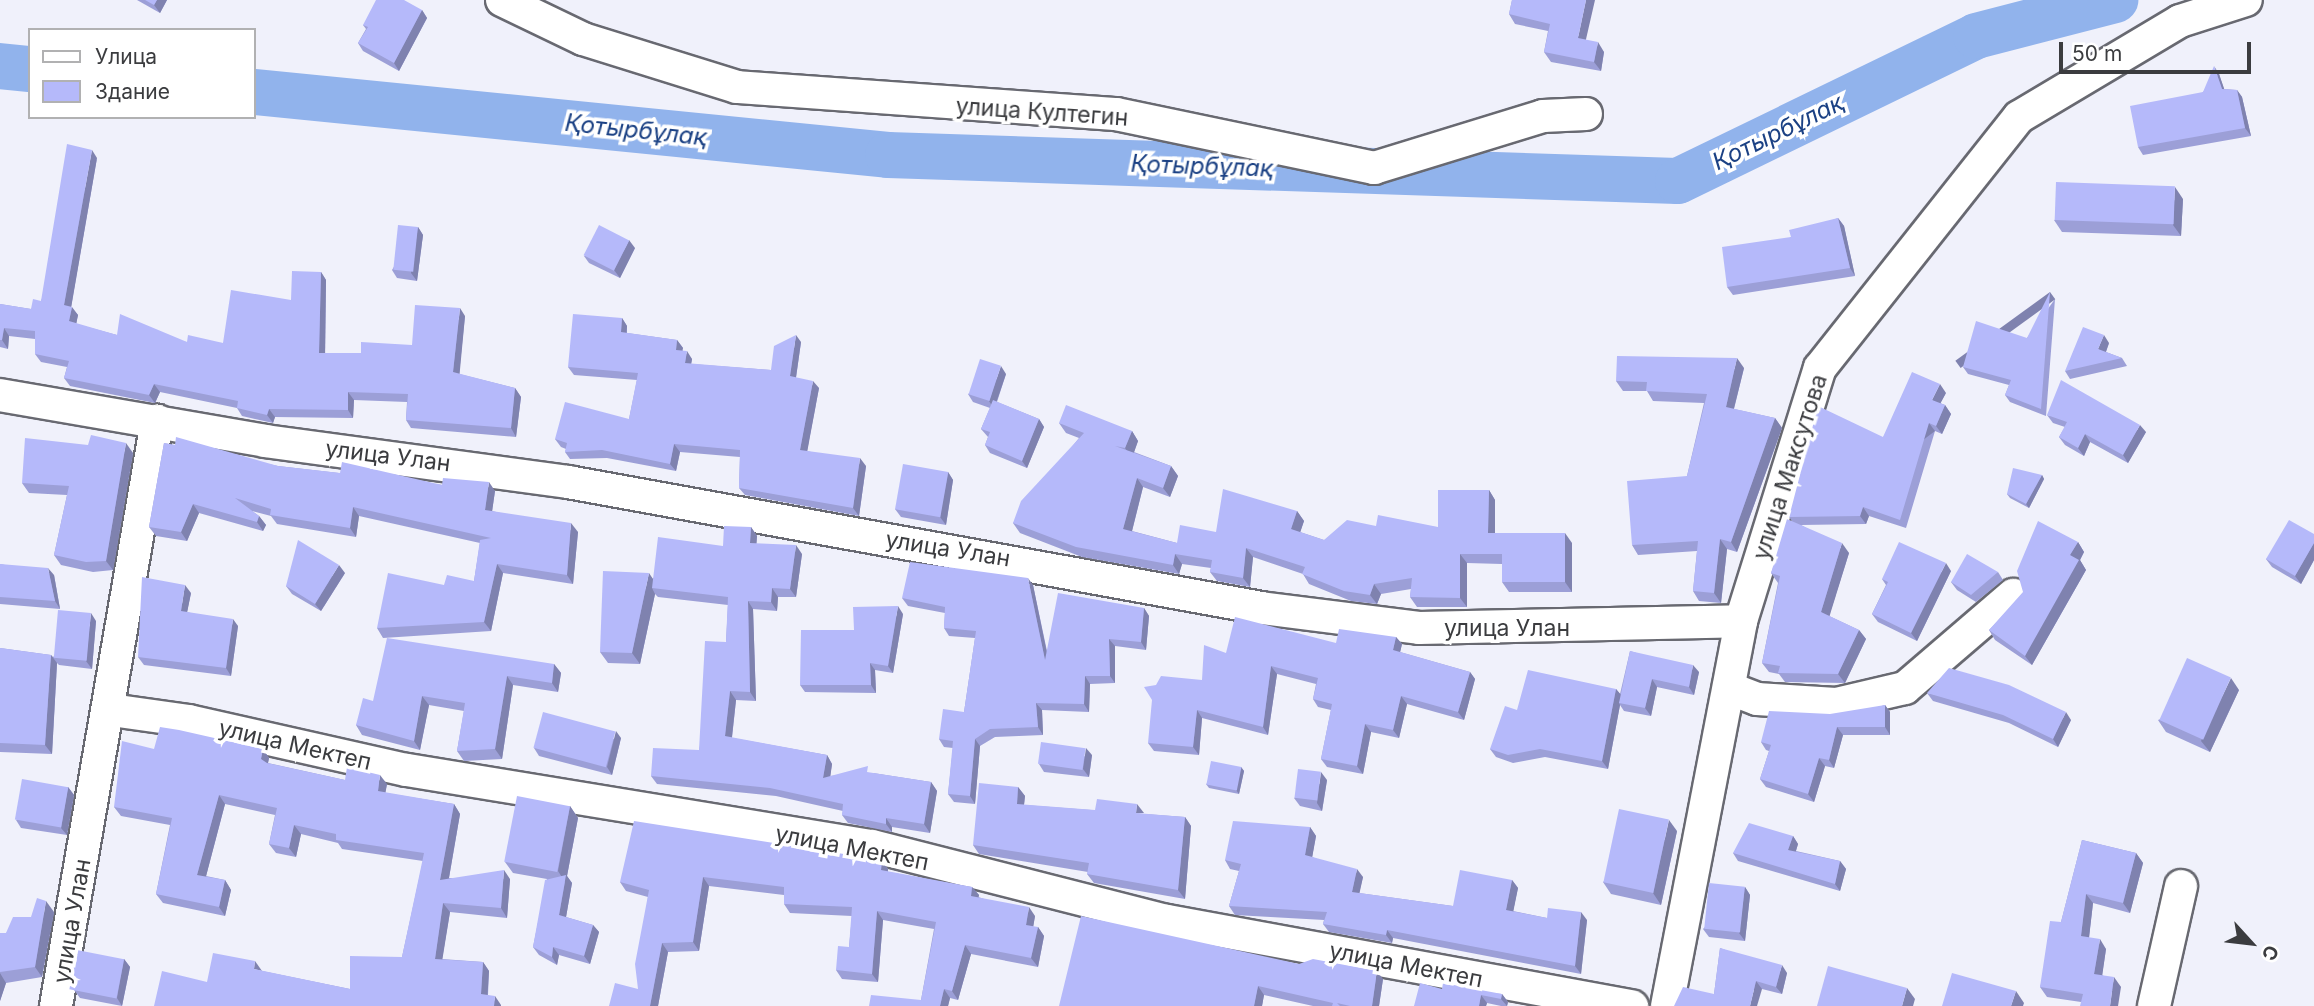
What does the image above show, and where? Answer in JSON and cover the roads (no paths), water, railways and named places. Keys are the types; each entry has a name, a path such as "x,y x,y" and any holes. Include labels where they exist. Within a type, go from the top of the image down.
{"street":[{"name":"улица Култегин","path":"502,0 583,39 737,87 1116,114 1374,168 1543,116 1586,114"},
{"name":"улица Максутова","path":"1667,1006 1731,689 1741,621 1820,368 1928,227 2019,117 2180,21 2246,0"},
{"name":"улица Улан","path":"0,395 568,482 1010,558 1107,583 1406,626 1524,630 1741,621"},
{"name":"улица Улан","path":"56,1006 111,710 157,421"},
{"path":"1731,689 1757,699 1836,704 1905,688 2013,596"},
{"name":"улица Мектеп","path":"111,710 190,721 407,770 872,846 1167,921 1632,1006"},
{"path":"2154,1006 2180,886"}],"waterway":[{"name":"Қотырбұлақ","path":"256,92 888,155 1678,181 1976,36 2115,0"},
{"name":"Қотырбұлақ","path":"0,66 28,69"}]}
